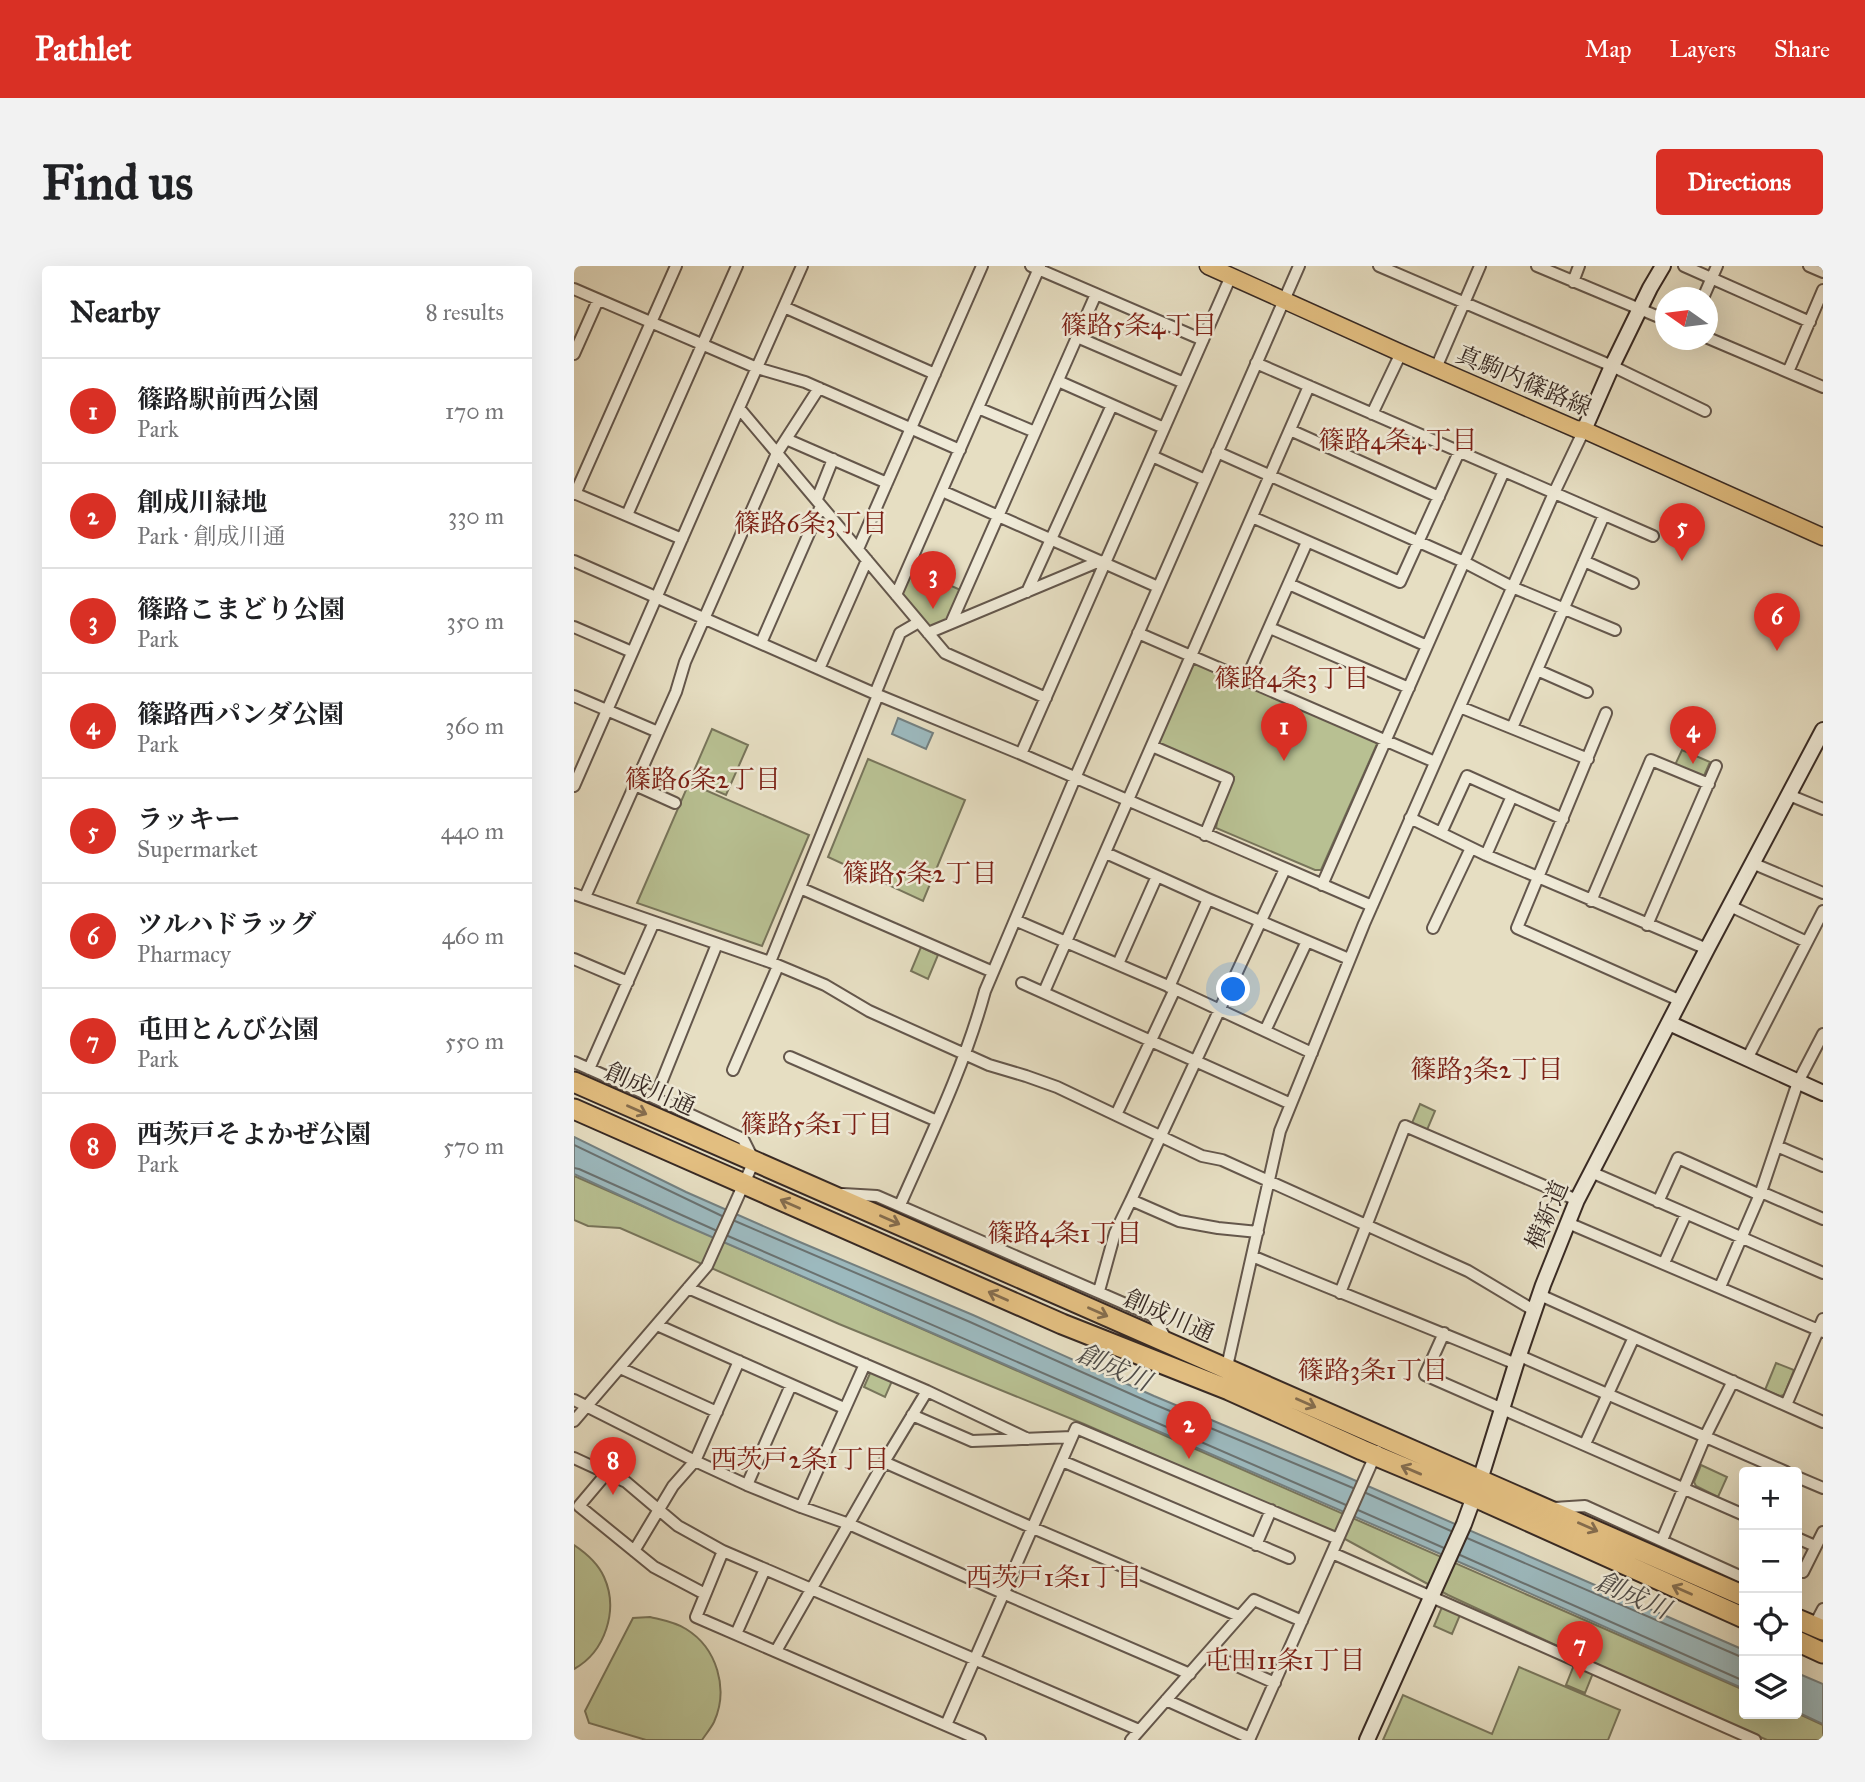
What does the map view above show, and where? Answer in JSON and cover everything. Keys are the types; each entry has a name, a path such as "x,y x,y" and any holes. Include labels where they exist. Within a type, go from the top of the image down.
{"highway":[{"name":"創成川通","path":"574,1082 1168,1343 1223,1378"},
{"name":"創成川通","path":"574,1109 741,1190 1062,1324 1223,1378 1477,1488 1739,1616"},
{"path":"1062,1324 1073,1301"},
{"name":"創成川通","path":"1477,1488 1545,1508 1739,1594"},
{"path":"1802,1643 1823,1653"}],"main road":[{"name":"真駒内篠路線","path":"1208,266 1823,537"}],"street":[{"path":"676,266 575,493 682,538"},
{"path":"626,515 737,266"},
{"path":"575,780 802,266"},
{"path":"858,549 982,266"},
{"path":"900,1205 976,1023 985,991 1075,778 1299,266"},
{"path":"1379,266 1612,366 1705,411"},
{"path":"1436,368 1480,266"},
{"path":"1537,266 1655,316"},
{"path":"1573,282 1579,266"},
{"path":"1223,1378 1280,1131 1349,959 1553,493 1639,309 1663,266"},
{"path":"1684,266 1810,321"},
{"path":"1708,287 1717,266"},
{"path":"1809,266 1823,272"},
{"path":"896,595 1037,267 1203,340"},
{"path":"1021,754 1231,276"},
{"path":"574,289 757,368 805,382 960,450"},
{"path":"1788,372 1823,290"},
{"path":"951,623 1096,294"},
{"path":"574,354 598,300"},
{"path":"784,307 935,374"},
{"path":"1077,337 1184,383"},
{"path":"1718,343 1823,387"},
{"path":"1372,414 1401,353"},
{"path":"1256,363 1653,537"},
{"path":"1058,381 1164,428"},
{"path":"1044,992 1308,386"},
{"path":"818,388 777,453 685,662 676,692 635,785 579,895 774,964 825,985 869,1011 963,1054 1057,1087 1202,1156 1222,1160 1468,1271 1535,1311"},
{"path":"1027,592 1112,405"},
{"path":"739,408 945,653 1046,698"},
{"path":"978,408 1035,432"},
{"path":"1290,430 1439,497"},
{"path":"786,439 887,483"},
{"path":"1217,452 1464,562 1512,587 1615,630"},
{"path":"1252,517 1400,582 1459,452"},
{"path":"1152,456 1205,480"},
{"path":"761,643 819,503 833,459"},
{"path":"1322,885 1504,471"},
{"path":"942,491 1158,587"},
{"path":"1512,728 1604,515"},
{"path":"1246,680 1307,542"},
{"path":"574,561 1372,906"},
{"path":"819,669 867,561"},
{"path":"1584,561 1633,583"},
{"path":"928,633 1103,563"},
{"path":"1289,584 1427,646"},
{"path":"733,1070 800,888 900,633 919,622"},
{"path":"574,627 632,652"},
{"path":"1270,628 1409,688"},
{"path":"1138,633 1435,762"},
{"path":"1537,670 1587,692"},
{"path":"574,696 658,732"},
{"path":"1460,706 1588,759"},
{"path":"1606,713 1517,928 1681,1001"},
{"name":"横新道","path":"1367,1740 1464,1524 1540,1294 1577,1200 1823,730"},
{"path":"1152,747 1228,779 1205,835"},
{"path":"1591,901 1651,760 1709,784"},
{"path":"1647,925 1716,766"},
{"path":"1441,833 1467,776 1563,819"},
{"path":"635,785 676,803"},
{"path":"1789,795 1823,809"},
{"path":"1486,855 1512,796"},
{"path":"1410,818 1486,855 1707,949"},
{"path":"1433,928 1471,848"},
{"path":"1106,853 1349,959"},
{"path":"1752,863 1823,893"},
{"path":"1100,1292 1115,1233 1285,869"},
{"path":"1118,964 1157,876"},
{"path":"800,888 993,972"},
{"path":"1116,1115 1151,1041 1208,899"},
{"path":"1730,906 1807,942"},
{"path":"1747,1059 1823,911"},
{"path":"1015,920 1172,988 1311,1053"},
{"path":"589,1069 654,922"},
{"path":"1265,1031 1307,941"},
{"path":"655,1098 717,944"},
{"path":"574,959 628,982"},
{"path":"1022,983 1291,1104"},
{"path":"1669,1023 1823,1093"},
{"path":"1720,1287 1761,1193 1798,1082 1823,1034"},
{"path":"790,1057 937,1121"},
{"path":"574,1062 743,1139 754,1161 707,1266 574,1421"},
{"path":"1340,1293 1405,1126 1577,1200"},
{"path":"1777,1146 1823,1166"},
{"path":"1658,1202 1678,1158 1823,1219"},
{"path":"1591,1172 1823,1273"},
{"path":"830,1194 877,1196 1100,1292 1153,1316 1168,1343"},
{"path":"1131,1200 1179,1221 1258,1232"},
{"path":"1664,1263 1686,1214"},
{"path":"1568,1223 1821,1327 1786,1405"},
{"path":"1252,1256 1340,1293 1608,1394 1774,1467"},
{"path":"688,1288 927,1391 1028,1439"},
{"path":"1540,1294 1823,1422"},
{"path":"657,1325 844,1408"},
{"path":"1444,1333 1425,1376 1739,1513"},
{"path":"1585,1444 1634,1337"},
{"path":"634,1551 673,1486 695,1461 739,1362"},
{"path":"801,1507 865,1364"},
{"path":"620,1368 717,1412"},
{"path":"1662,1540 1705,1437 1733,1381"},
{"path":"747,1485 791,1385"},
{"path":"776,1651 927,1391"},
{"path":"574,1400 747,1485 849,1524 1190,1674"},
{"path":"912,1415 972,1441 1072,1437"},
{"path":"946,1725 1076,1428 1338,1539"},
{"path":"1166,1700 1249,1739 1379,1446"},
{"path":"574,1458 625,1482 678,1526 723,1551 1139,1730"},
{"path":"1062,1461 1289,1558"},
{"path":"884,1462 1240,1616"},
{"path":"606,1474 579,1506 654,1567 705,1594"},
{"path":"1802,1479 1823,1488"},
{"path":"1545,1508 1585,1506 1739,1576"},
{"path":"1256,1545 1271,1510"},
{"path":"1802,1572 1823,1532"},
{"path":"1802,1540 1815,1546"},
{"path":"723,1551 696,1617 980,1740"},
{"path":"1332,1553 1755,1740"},
{"path":"736,1634 765,1569"},
{"path":"1131,1740 1254,1600 1302,1621"},
{"path":"1208,1653 1275,1683"}],"green space":[{"path":"909,567 965,592 951,623 928,633 896,595"},
{"path":"1197,663 1375,740 1377,744 1321,870 1315,870 1216,828 1234,777 1161,746 1159,741 1193,664"},
{"path":"712,729 748,745 726,795 690,780"},
{"path":"1682,750 1710,762 1703,778 1675,765"},
{"path":"868,759 965,800 923,901 828,857"},
{"path":"689,783 809,835 762,946 637,903"},
{"path":"921,947 938,955 928,979 911,971"},
{"path":"1420,1104 1435,1111 1427,1130 1412,1123"},
{"path":"574,1176 1739,1688 1739,1719 1802,1719 1802,1715 1823,1725 1823,1740 1767,1740 1448,1595 1345,1539 1084,1424 839,1324 620,1228 588,1226 574,1220"},
{"path":"1776,1363 1794,1370 1784,1395 1780,1396 1765,1390"},
{"path":"871,1371 892,1381 885,1397 864,1387"},
{"path":"1701,1465 1727,1477 1718,1497 1696,1486 1694,1482"},
{"path":"574,1545 591,1559 601,1572 610,1603 601,1641 585,1662 574,1669"},
{"path":"1442,1607 1460,1615 1452,1634 1434,1626"},
{"path":"650,1617 686,1629 706,1647 712,1658 720,1683 720,1696 714,1722 702,1740 646,1740 589,1723 585,1711 633,1618"},
{"path":"1574,1665 1593,1673 1585,1693 1566,1685"},
{"path":"1519,1667 1620,1710 1608,1740 1383,1740 1403,1695 1492,1734"}],"water":[{"path":"898,718 933,733 926,749 892,734"},
{"path":"574,1137 686,1192 795,1240 1739,1648 1739,1687 675,1221 574,1174"},
{"path":"1802,1675 1823,1684 1823,1724 1802,1714"}],"place":[{"name":"ラッキー","path":"1682,561"},
{"name":"篠路こまどり公園","path":"933,609"},
{"name":"ツルハドラッグ","path":"1777,651"},
{"name":"篠路駅前西公園","path":"1284,761"},
{"name":"篠路西パンダ公園","path":"1693,764"},
{"name":"創成川緑地","path":"1189,1459"},
{"name":"西茨戸そよかぜ公園","path":"613,1495"},
{"name":"屯田とんび公園","path":"1580,1679"}],"district":[{"name":"篠路5条4丁目","path":"1139,325"},
{"name":"篠路4条4丁目","path":"1398,440"},
{"name":"篠路6条3丁目","path":"811,523"},
{"name":"篠路4条3丁目","path":"1292,678"},
{"name":"篠路6条2丁目","path":"703,779"},
{"name":"篠路5条2丁目","path":"920,873"},
{"name":"篠路3条2丁目","path":"1487,1069"},
{"name":"篠路5条1丁目","path":"817,1124"},
{"name":"篠路4条1丁目","path":"1065,1233"},
{"name":"篠路3条1丁目","path":"1373,1370"},
{"name":"西茨戸2条1丁目","path":"800,1459"},
{"name":"西茨戸1条1丁目","path":"1054,1577"},
{"name":"屯田11条1丁目","path":"1285,1660"}],"water label":[{"name":"創成川","path":"1114,1367"},
{"name":"創成川","path":"1633,1595"}]}
